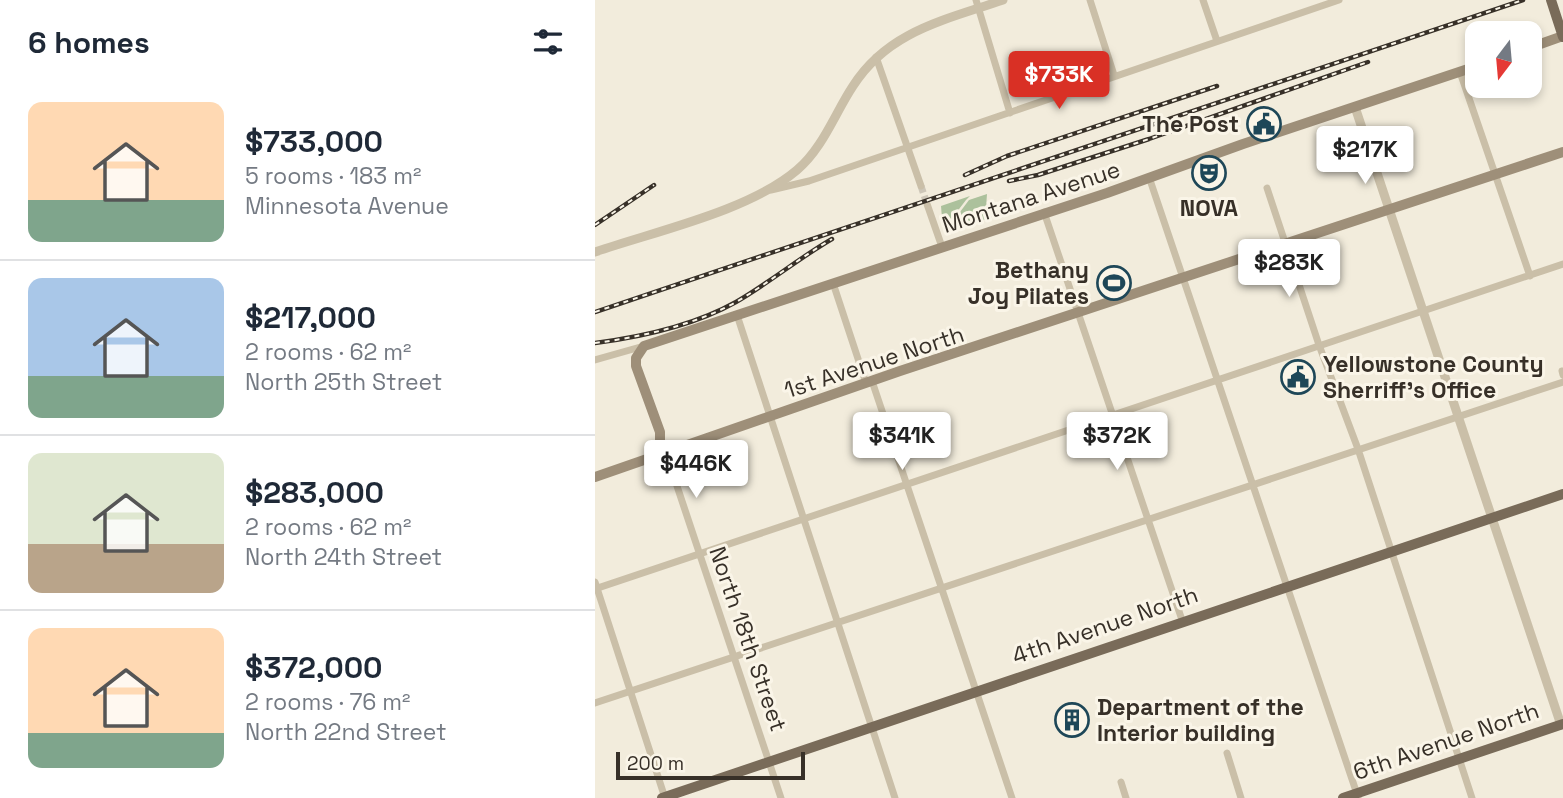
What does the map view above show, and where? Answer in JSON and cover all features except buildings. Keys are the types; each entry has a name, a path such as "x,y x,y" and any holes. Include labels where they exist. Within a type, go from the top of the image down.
{"main road":[{"path":"1542,43 1563,36 1551,0"},
{"name":"Montana Avenue","path":"644,346 1465,70"},
{"name":"1st Avenue North","path":"595,477 869,382 1563,152"},
{"path":"644,346 636,358 636,366 660,432 660,442 653,458"},
{"path":"660,432 670,442 688,446"},
{"name":"4th Avenue North","path":"664,798 1182,620 1563,494"},
{"name":"6th Avenue North","path":"1343,798 1358,796 1562,726"}],"street":[{"path":"771,190 807,160 853,85 876,58 899,38 978,4 1003,0"},
{"path":"1090,0 1114,75"},
{"path":"1203,0 1217,41"},
{"path":"596,249 771,190 809,181 1320,3 1339,0"},
{"path":"978,4 1010,113"},
{"path":"876,58 921,186"},
{"path":"1460,72 1530,276"},
{"path":"1355,107 1562,726"},
{"path":"1149,177 1358,796"},
{"path":"1267,188 1319,345 1359,449 1472,798"},
{"path":"926,204 942,247"},
{"path":"1044,212 1182,620"},
{"path":"664,798 596,587 699,555 1563,264"},
{"path":"833,284 906,485 1012,798"},
{"path":"737,315 895,798"},
{"name":"Montana Avenue","path":"595,360 644,346"},
{"path":"618,353 631,359 636,366"},
{"path":"595,703 1563,382"},
{"name":"North 18th Street","path":"666,453 781,798"},
{"path":"1227,753 1241,798"},
{"path":"1121,782 1126,798"}],"green space":[{"path":"987,194 986,208 989,214 1010,212 945,232 969,200"},
{"path":"970,196 966,200 943,230 941,206"}],"tunnel":[{"path":"921,186 927,204"}],"railway":[{"path":"595,312 1523,0"},
{"path":"1009,181 1038,175 1149,139 1368,62"},
{"path":"965,175 1007,156 1217,86"},
{"path":"595,225 654,185"},
{"path":"595,343 667,329 720,310 748,295 832,239"}],"place":[{"name":"The Post","path":"1264,124"},
{"name":"NOVA","path":"1209,173"},
{"name":"Bethany Joy Pilates","path":"1114,283"},
{"name":"Yellowstone County Sherriff's Office","path":"1298,377"},
{"name":"Department of the Interior building","path":"1072,720"}]}
